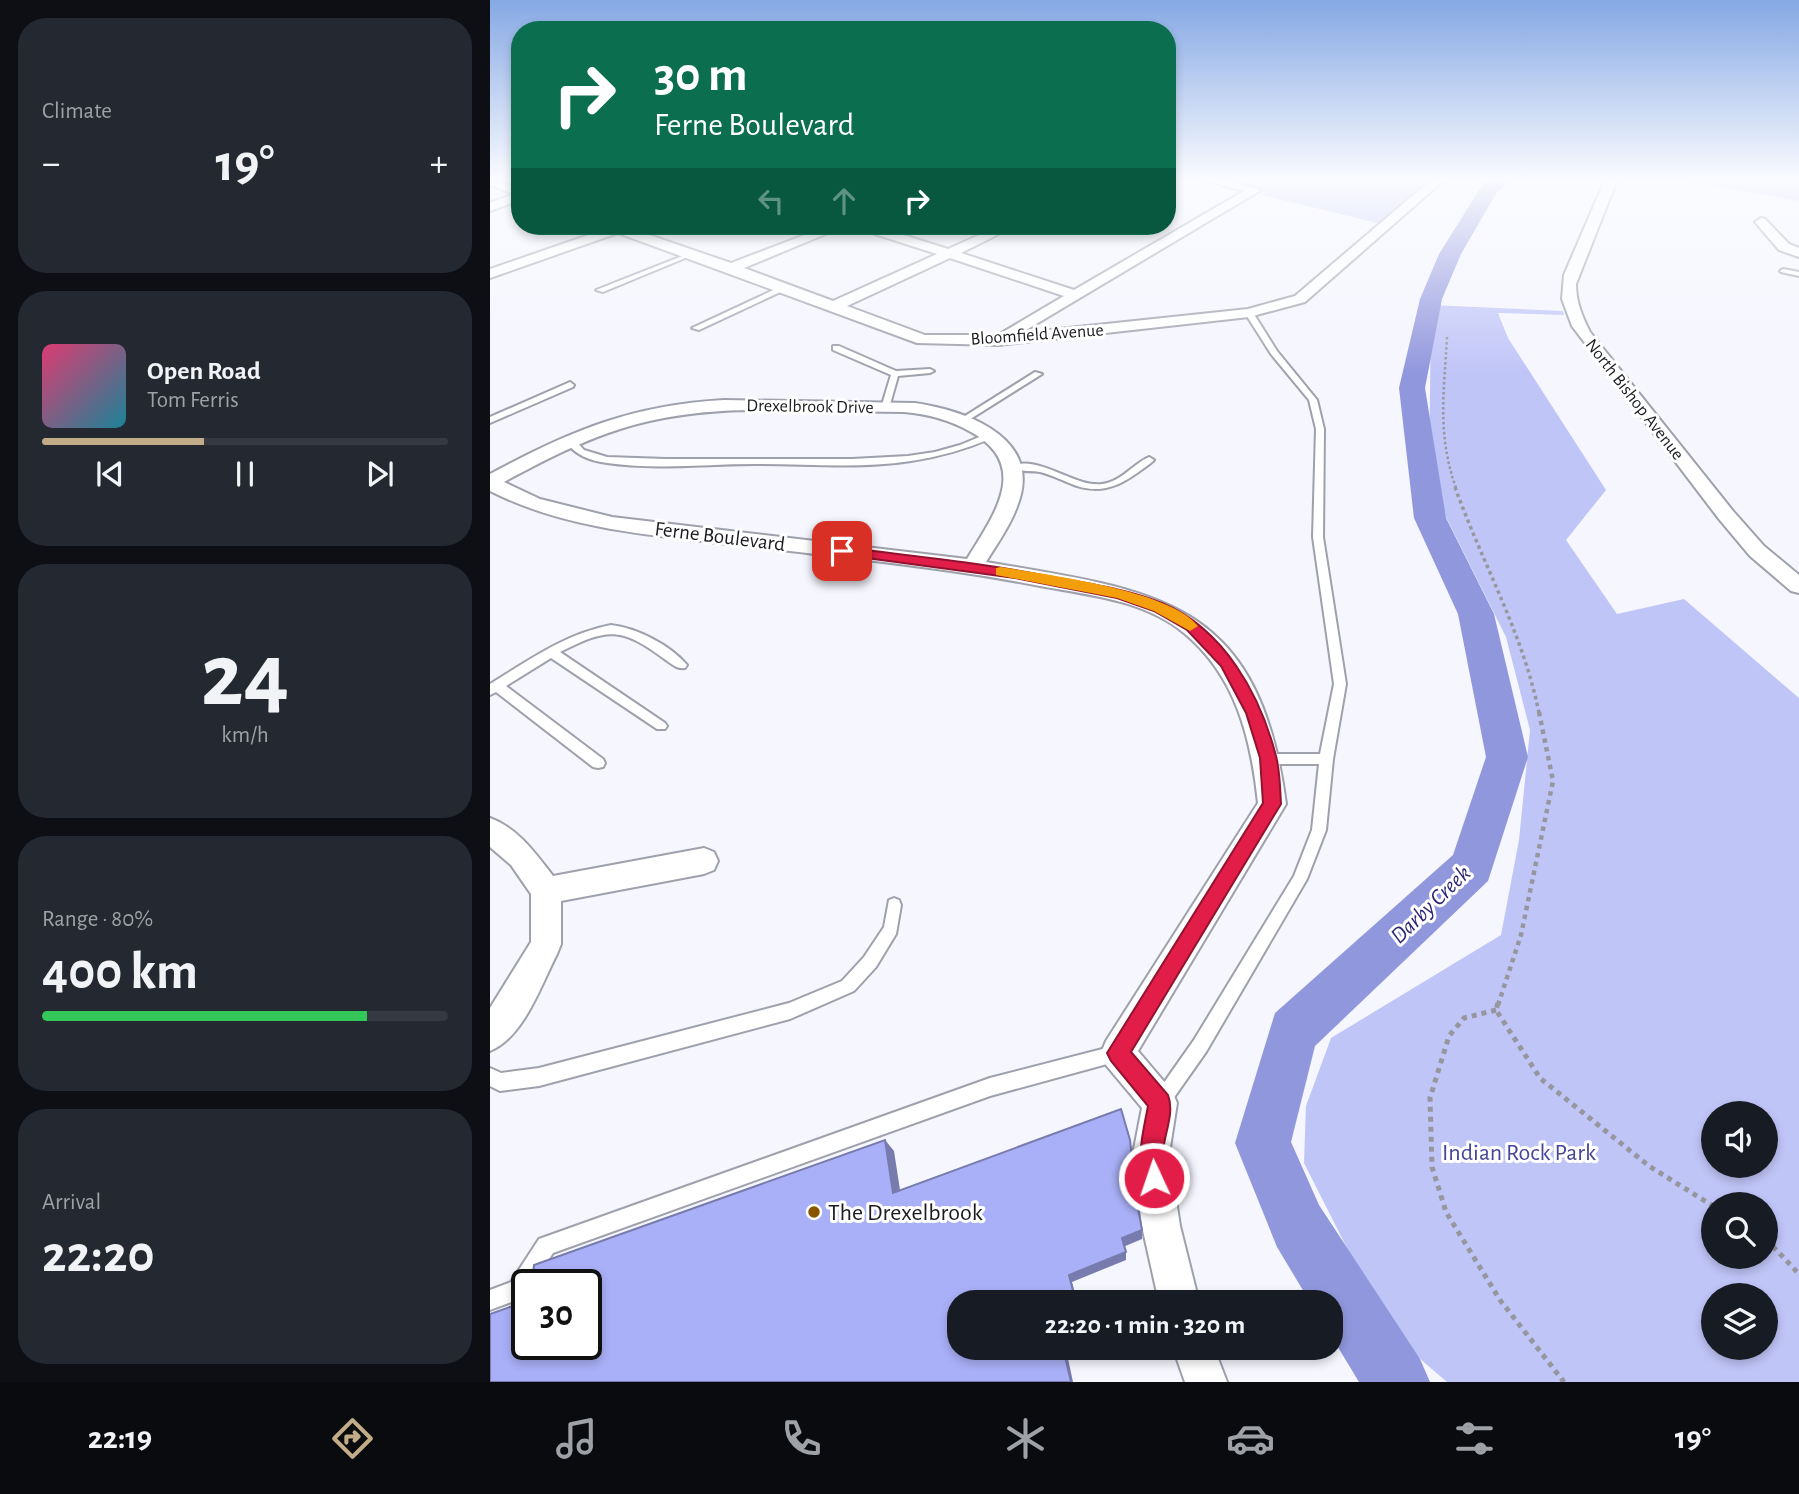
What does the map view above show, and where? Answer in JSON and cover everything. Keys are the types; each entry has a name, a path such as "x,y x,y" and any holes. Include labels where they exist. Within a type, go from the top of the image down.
{"street":[{"path":"490,274 569,244"},
{"name":"Bloomfield Avenue","path":"665,244 923,340 998,340 1249,313 1300,299 1361,244"},
{"path":"731,268 791,244"},
{"path":"926,244 1076,295"},
{"path":"833,307 968,244"},
{"path":"998,340 1162,244"},
{"name":"North Bishop Avenue","path":"1584,244 1568,289 1570,307 1583,333 1726,515 1757,551 1799,586"},
{"path":"1782,244 1799,253"},
{"name":"Drexelbrook Drive","path":"490,482 603,426 650,413 702,405 935,411 961,421 1000,443 1013,468"},
{"path":"973,566 1013,493 1013,468"},
{"name":"Ferne Boulevard","path":"490,482 533,503 598,520 711,536 973,566 1119,594 1159,607 1192,627 1227,662 1254,713 1268,758 1272,804 1118,1053"},
{"path":"490,830 521,856 546,891 546,944 510,1009 490,1034"},
{"path":"546,891 704,861"},
{"path":"1118,1053 1160,1103 1151,1154 1161,1226 1176,1290"},
{"path":"1198,1360 1206,1382"}],"lane":[{"path":"600,290 692,254"},
{"path":"1783,271 1799,274"},
{"path":"696,328 785,289"},
{"path":"1160,1103 1200,1046 1300,879 1319,830 1326,759 1339,684 1318,537 1320,429 1313,400 1274,352 1249,313"},
{"path":"836,348 895,374 930,371"},
{"path":"885,408 895,374"},
{"path":"961,421 1038,374"},
{"path":"490,420 570,385"},
{"path":"571,440 573,446 585,454 627,462 866,461 918,459 946,453 989,436"},
{"path":"1013,468 1028,465 1041,467 1101,487 1120,481 1149,460"},
{"path":"598,763 494,688 587,634 618,629 627,631 681,665"},
{"path":"552,653 661,726"},
{"path":"1268,758 1326,759"},
{"path":"490,1077 500,1082 539,1077 790,1011 848,986 870,962 891,929 894,905"},
{"path":"490,1300 518,1290 545,1246 990,1087 1118,1053"}],"path":[{"path":"1447,337 1442,433 1448,466 1466,519 1507,608 1524,659 1536,696 1553,781 1521,935 1496,1010"},
{"path":"1496,1010 1540,1078 1649,1166 1701,1198"},
{"path":"1496,1010 1464,1018 1449,1036 1430,1098 1432,1167 1446,1212 1486,1278 1564,1382"},
{"path":"1778,1252 1799,1274"}],"green space":[{"name":"Indian Rock Park","path":"1431,305 1563,311 1564,315 1498,313 1508,338 1606,490 1566,540 1617,614 1684,599 1799,698 1799,1382 1447,1382 1390,1333 1304,1163 1306,1106 1331,1038 1501,935 1519,840 1530,730 1506,637 1429,483"}],"building":[{"path":"1121,1109 1130,1140 1132,1159 1129,1160 1142,1230 1122,1238 1126,1252 1069,1275 1073,1290 947,1290 947,1360 1066,1360 1071,1382 490,1382 490,1314 511,1307 511,1360 602,1360 602,1269 534,1269 534,1265 885,1140 893,1193"}],"waterway":[{"name":"Darby Creek","path":"1397,1382 1298,1226 1263,1143 1293,1031 1472,867 1507,757 1476,614 1430,518 1412,388 1431,299 1456,244"}],"slow traffic":[{"path":"1001,571 1119,594 1159,607 1190,626"}],"place":[{"name":"The Drexelbrook","path":"814,1212"}],"route":[{"path":"842,551 973,566 1119,594 1159,607 1192,627 1227,662 1254,713 1268,758 1272,804 1118,1053 1160,1103 1151,1154 1154,1178"}]}
